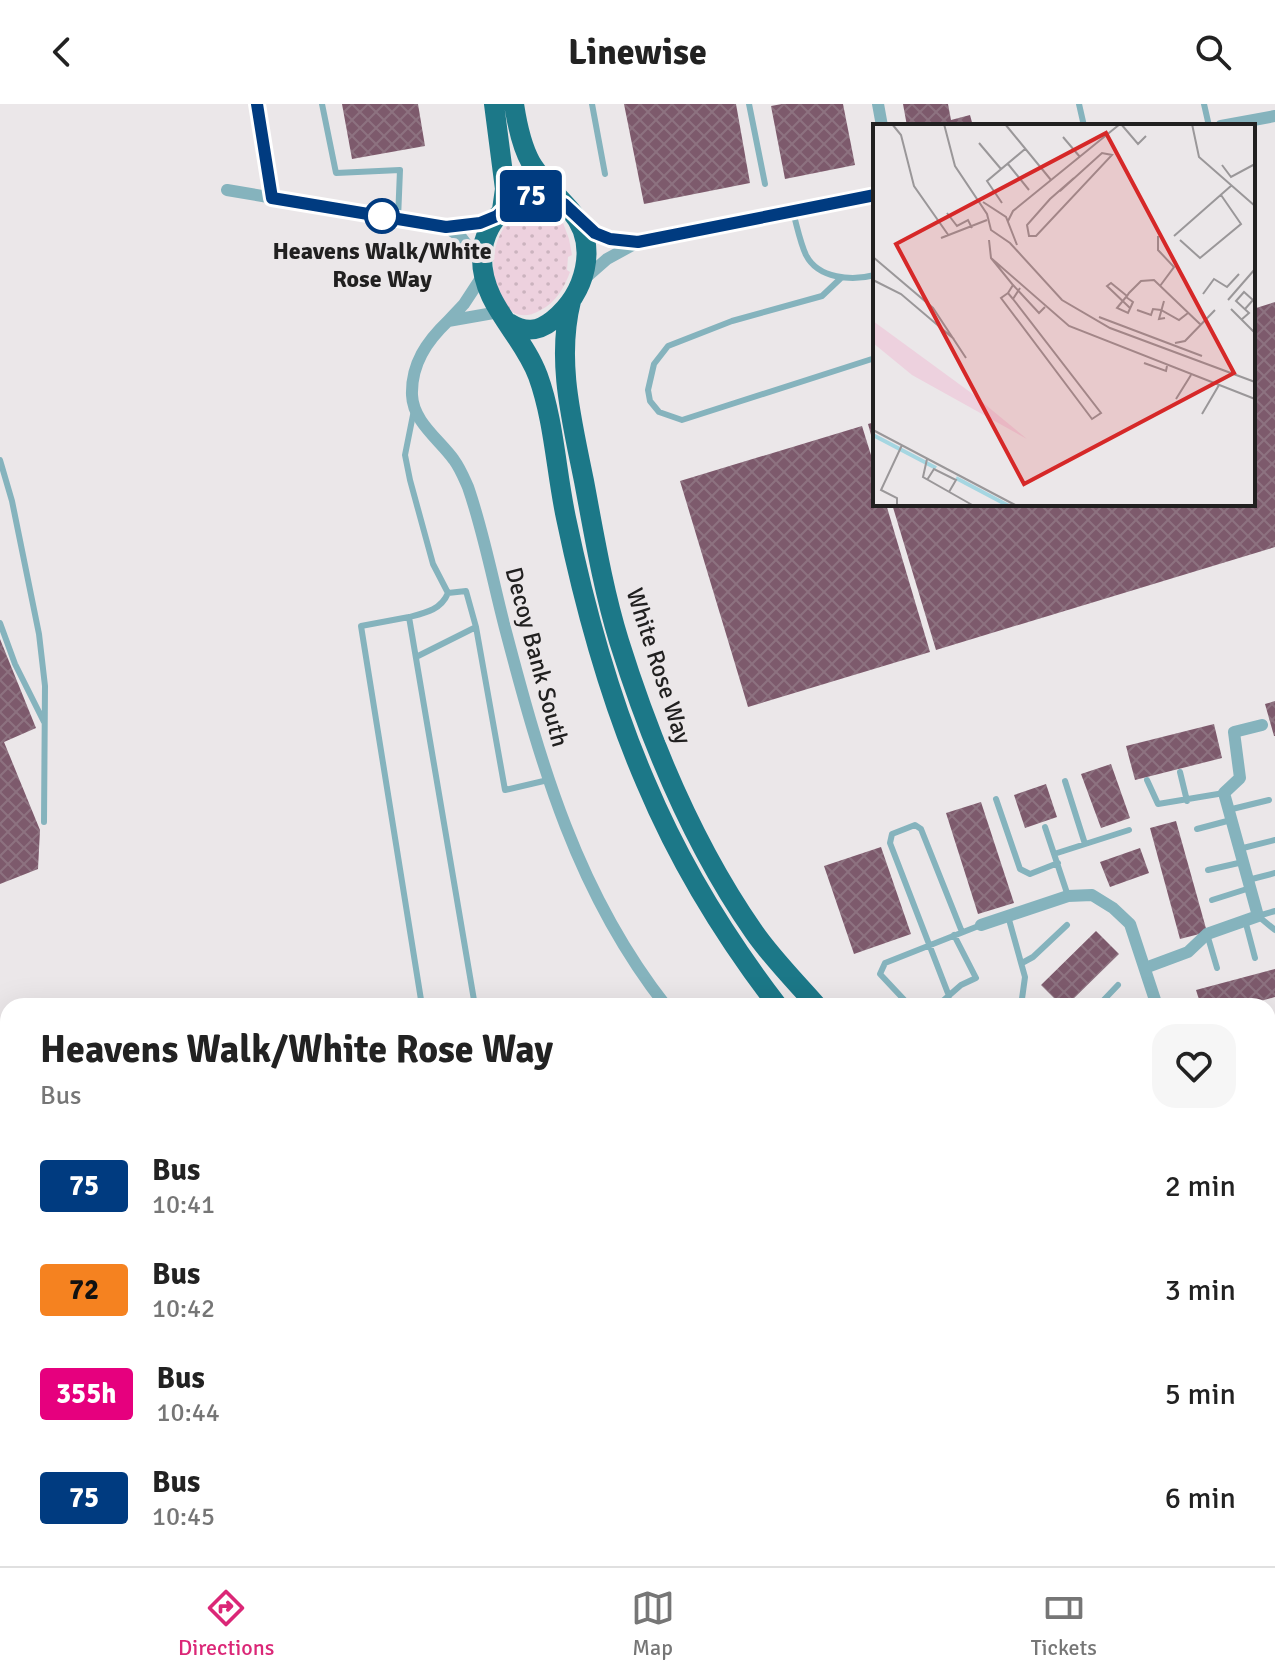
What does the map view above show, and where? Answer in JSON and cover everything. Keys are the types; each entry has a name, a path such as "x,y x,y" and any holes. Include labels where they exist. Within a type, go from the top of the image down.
{"highway":[{"path":"483,270 484,244 500,213 505,189 494,104"},
{"name":"White Rose Way","path":"504,318 520,330 530,331 545,326 571,301 582,281 586,252 580,226 531,162 521,138 514,104"},
{"path":"500,213 531,196 544,195 570,211"},
{"name":"White Rose Way","path":"483,270 488,293 532,359 541,386 566,518 596,648 625,734 692,878 740,956 772,998"},
{"name":"White Rose Way","path":"571,301 563,341 569,402 618,638 647,723 666,769 716,869 754,932 810,998"}],"street":[{"path":"257,104 272,198"},
{"path":"878,104 882,124"},
{"path":"1232,124 1275,116"},
{"path":"227,190 446,227 480,223 500,213"},
{"path":"570,211 595,233 610,239 638,242 873,195"},
{"path":"415,407 413,383 421,353 430,339 464,304 483,270 461,237 446,227"},
{"path":"582,281 607,259 638,242"},
{"path":"448,321 504,318"},
{"name":"Decoy Bank South","path":"415,407 421,421 454,460 472,499 528,715 548,780 585,875 612,930 660,998"},
{"path":"1145,968 1188,952 1207,934 1258,916 1224,793 1240,778 1234,732 1262,725"},
{"path":"981,925 1068,896 1092,895 1113,908 1130,924 1154,998"}],"lane":[{"path":"322,104 336,173 400,170 398,219"},
{"path":"592,104 605,174"},
{"path":"749,104 765,184"},
{"path":"1079,104 1084,124"},
{"path":"1204,104 1209,124"},
{"path":"793,212 806,254 813,265 841,278 873,275"},
{"path":"841,278 822,296 732,321 668,346 649,374 650,401 659,412 682,420 873,359"},
{"path":"415,407 405,455 433,564 448,593 444,603 429,612 361,626 421,998"},
{"path":"0,460 12,501 39,634 45,686 44,822"},
{"path":"448,593 466,591 476,627 505,790 548,780"},
{"path":"409,617 474,998"},
{"path":"0,623 15,664 45,725"},
{"path":"416,657 476,627"},
{"path":"1180,772 1187,801"},
{"path":"1147,780 1158,804 1224,793"},
{"path":"1065,781 1085,844"},
{"path":"996,799 1020,869 1030,874 1058,863"},
{"path":"1197,829 1269,800"},
{"path":"947,998 949,996 961,985 976,978 921,829 915,825 896,831 890,843 949,996"},
{"path":"1045,827 1068,896"},
{"path":"1054,854 1129,830"},
{"path":"1239,849 1275,840"},
{"path":"1208,870 1243,862"},
{"path":"1212,900 1275,873"},
{"path":"1258,916 1275,911"},
{"path":"1008,916 1025,977 1022,998"},
{"path":"1258,916 1275,930"},
{"path":"1245,920 1255,958"},
{"path":"902,998 880,974 885,963 981,925"},
{"path":"1022,963 1033,957 1067,925"},
{"path":"1207,934 1217,968"},
{"path":"1106,998 1118,985"}],"green space":[{"path":"541,208 540,211 553,214 549,221 554,225 562,220 572,255 568,257 567,270 570,272 551,303 541,310 522,315 507,308 497,292 493,271 495,249 503,229 519,214"}],"building":[{"path":"342,104 418,104 425,146 352,159"},
{"path":"624,104 736,104 750,183 644,204"},
{"path":"843,104 855,165 785,179 771,106"},
{"path":"903,104 948,104 951,120 970,115 972,124 907,124"},
{"path":"1275,302 1275,547 936,650 893,506 1255,506 1255,308"},
{"path":"873,423 873,442 868,424"},
{"path":"862,426 873,462 873,506 887,506 930,652 748,707 680,481"},
{"path":"0,639 36,728 4,742 40,830 38,869 0,884"},
{"path":"1275,701 1275,736 1274,736 1265,704"},
{"path":"1214,724 1222,758 1135,780 1126,746"},
{"path":"1111,764 1130,818 1101,828 1081,774"},
{"path":"1046,784 1057,817 1025,828 1014,795"},
{"path":"981,802 1014,903 978,914 946,813"},
{"path":"1176,821 1207,932 1180,939 1150,828"},
{"path":"881,847 911,934 854,954 824,866"},
{"path":"1140,848 1149,873 1110,887 1100,862"},
{"path":"1096,931 1119,954 1074,998 1054,998 1041,985"},
{"path":"1275,969 1275,997 1271,998 1198,998 1196,990"}],"bus line":[{"name":"75","path":"257,104 272,198 446,227 480,223 497,216 508,205 531,196 544,195 564,204 595,233 610,239 638,242 873,195"}],"place":[{"name":"Heavens Walk/White Rose Way","path":"382,216"}]}
